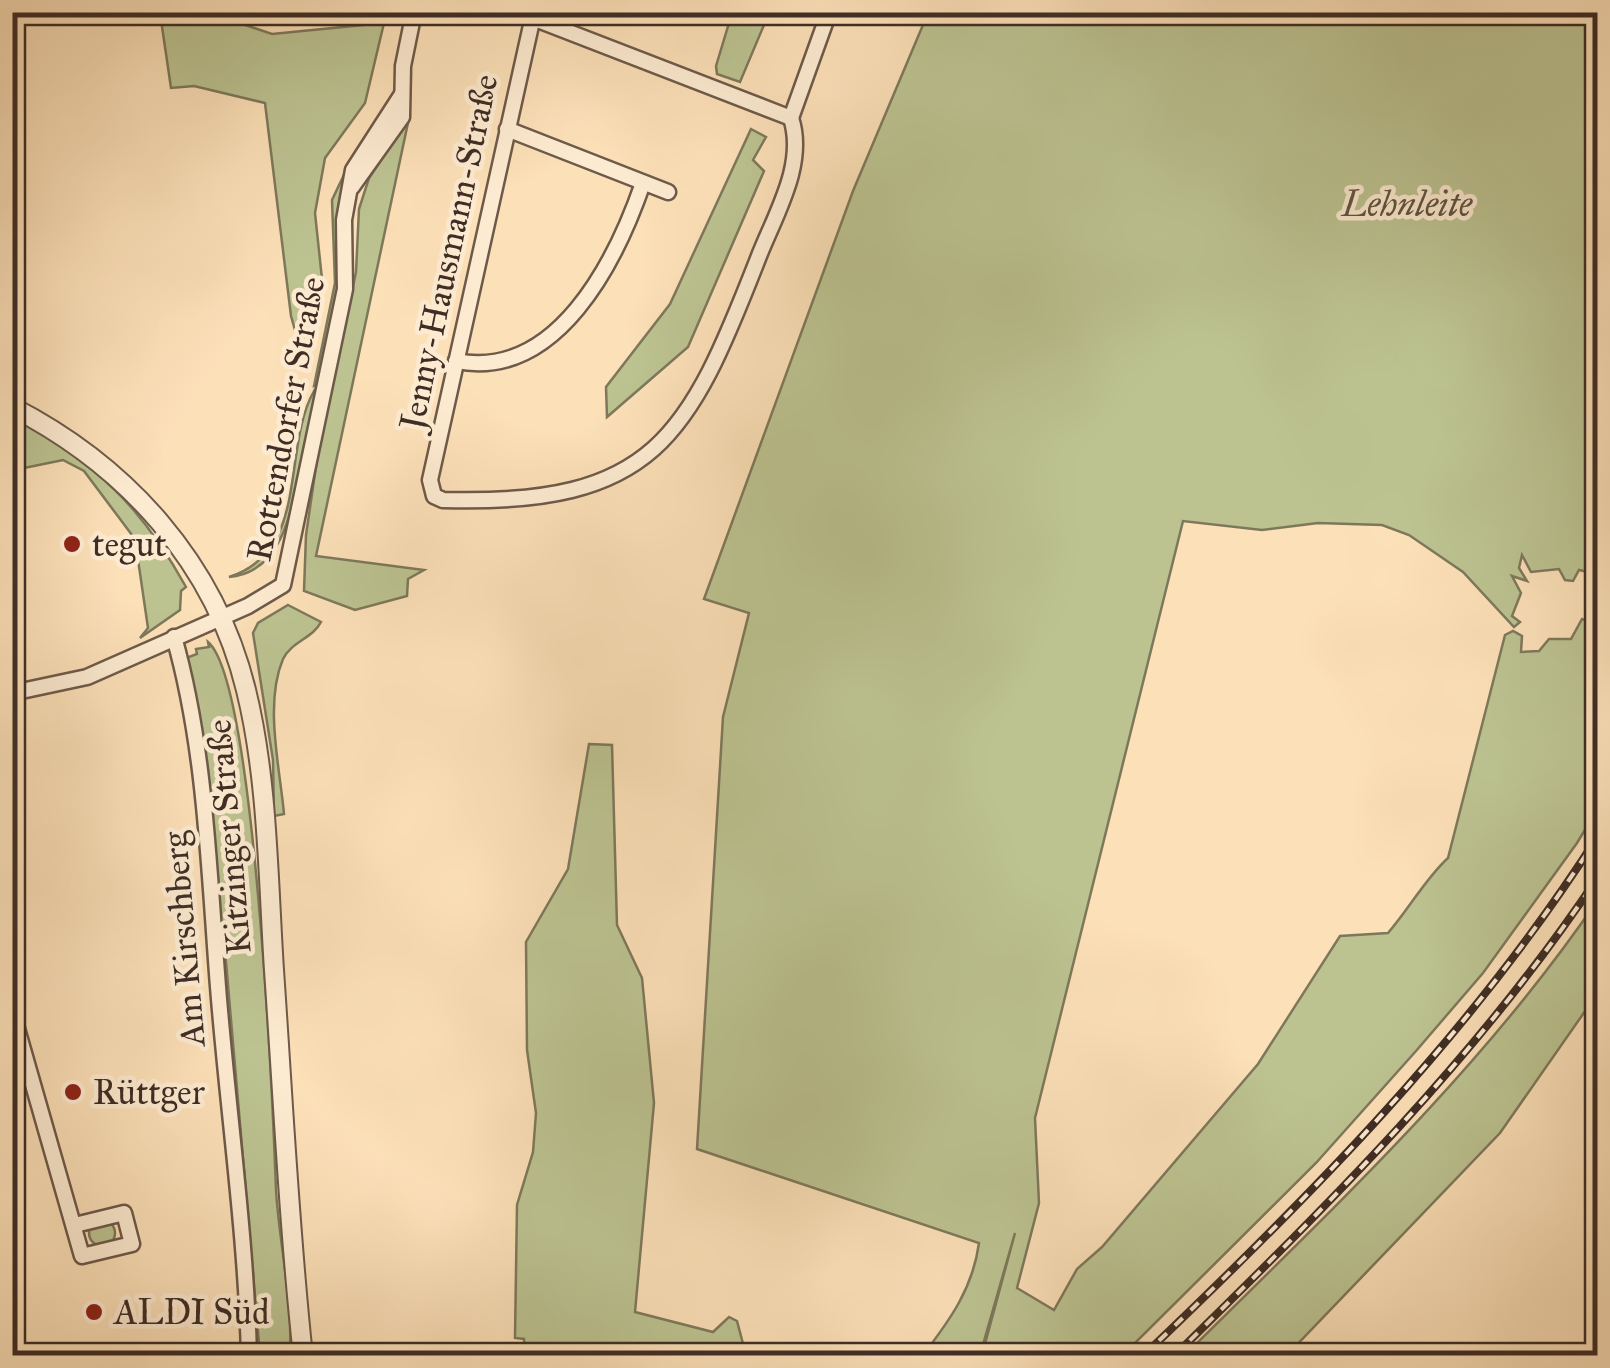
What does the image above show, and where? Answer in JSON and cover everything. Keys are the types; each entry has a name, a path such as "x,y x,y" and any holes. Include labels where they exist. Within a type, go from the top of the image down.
{"street":[{"name":"Rottendorfer Straße","path":"218,617 284,585 344,289 348,192 353,170 402,94 414,12"},
{"path":"517,12 532,22 791,118 829,12"},
{"name":"Jenny-Hausmann-Straße","path":"532,22 430,480 434,496 505,500 568,491 635,465 683,422 735,319 789,181 796,154 791,118"},
{"path":"12,114 12,134"},
{"path":"507,129 668,192"},
{"path":"456,362 502,364 545,341 597,284 629,224 644,182"},
{"name":"Kitzinger Straße","path":"12,407 48,425 118,475 178,547 218,617 246,690 258,764 303,1356"},
{"path":"12,693 87,678 218,617"},
{"name":"Am Kirschberg","path":"174,637 191,707 209,876 247,1256 249,1356"},
{"path":"12,1011 75,1224"}],"green space":[{"path":"160,13 210,13 272,34 384,23 365,103 325,158 315,213 322,279 305,365 291,316 265,103 194,86 171,88"},
{"path":"249,13 374,13 271,23 248,17"},
{"path":"732,13 769,13 740,82 717,74 716,66"},
{"name":"Lehnleite","path":"928,13 1597,13 1597,574 1579,570 1573,581 1565,580 1559,569 1531,572 1522,555 1519,568 1527,581 1512,576 1521,593 1512,616 1520,622 1514,627 1463,572 1409,535 1382,525 1318,523 1262,530 1183,521 1035,1118 1039,1203 1017,1288 1054,1310 1077,1269 1102,1247 1258,1064 1340,936 1388,933 1448,858 1505,635 1513,631 1522,636 1521,652 1539,651 1549,639 1571,639 1582,619 1588,621 1586,639 1597,637 1597,810 1483,973 1416,1051 1316,1163 1123,1355 982,1355 1015,1233 980,1355 923,1355 966,1289 979,1243 697,1149 723,717 749,613 704,599 853,191"},
{"path":"409,118 316,556 424,570 408,579 407,596 355,610 304,591 306,535 318,453 356,272 359,209 369,178"},
{"path":"751,129 766,137 753,160 764,171 688,347 607,417 606,387 670,304"},
{"path":"352,158 356,161 338,208 336,309 318,385 314,386 335,283 332,200"},
{"path":"314,391 312,421 284,530 264,562 229,577 255,564 272,545 283,522 304,415"},
{"path":"13,413 68,450 112,487 150,531 186,587 181,591 180,610 140,638 148,628 135,539 84,471 63,460 24,468"},
{"path":"288,605 321,622 287,653 277,677 275,736 284,814 274,816 273,760 253,633 258,623"},
{"path":"208,642 224,673 238,733 249,811 266,991 277,1208 290,1318 289,1355 260,1355 226,962 186,658 197,654 196,649 209,647"},
{"path":"589,744 612,745 617,925 642,978 654,1103 635,1312 713,1332 729,1317 737,1321 746,1355 525,1355 524,1339 515,1338 517,1205 533,1152 536,1113 527,1050 526,942 568,869"},
{"path":"1597,901 1597,994 1500,1133 1287,1355 1185,1355 1454,1081 1552,963"},
{"path":"102,1220 111,1224 115,1233 111,1242 102,1246 93,1242 89,1233 93,1224"}],"railway":[{"path":"1143,1356 1387,1110 1498,977 1598,836"},
{"path":"1174,1356 1344,1186 1452,1068 1552,943 1598,877"}],"place":[{"name":"tegut","path":"72,544"},
{"name":"Rüttger","path":"73,1092"},
{"name":"ALDI Süd","path":"94,1312"}]}
